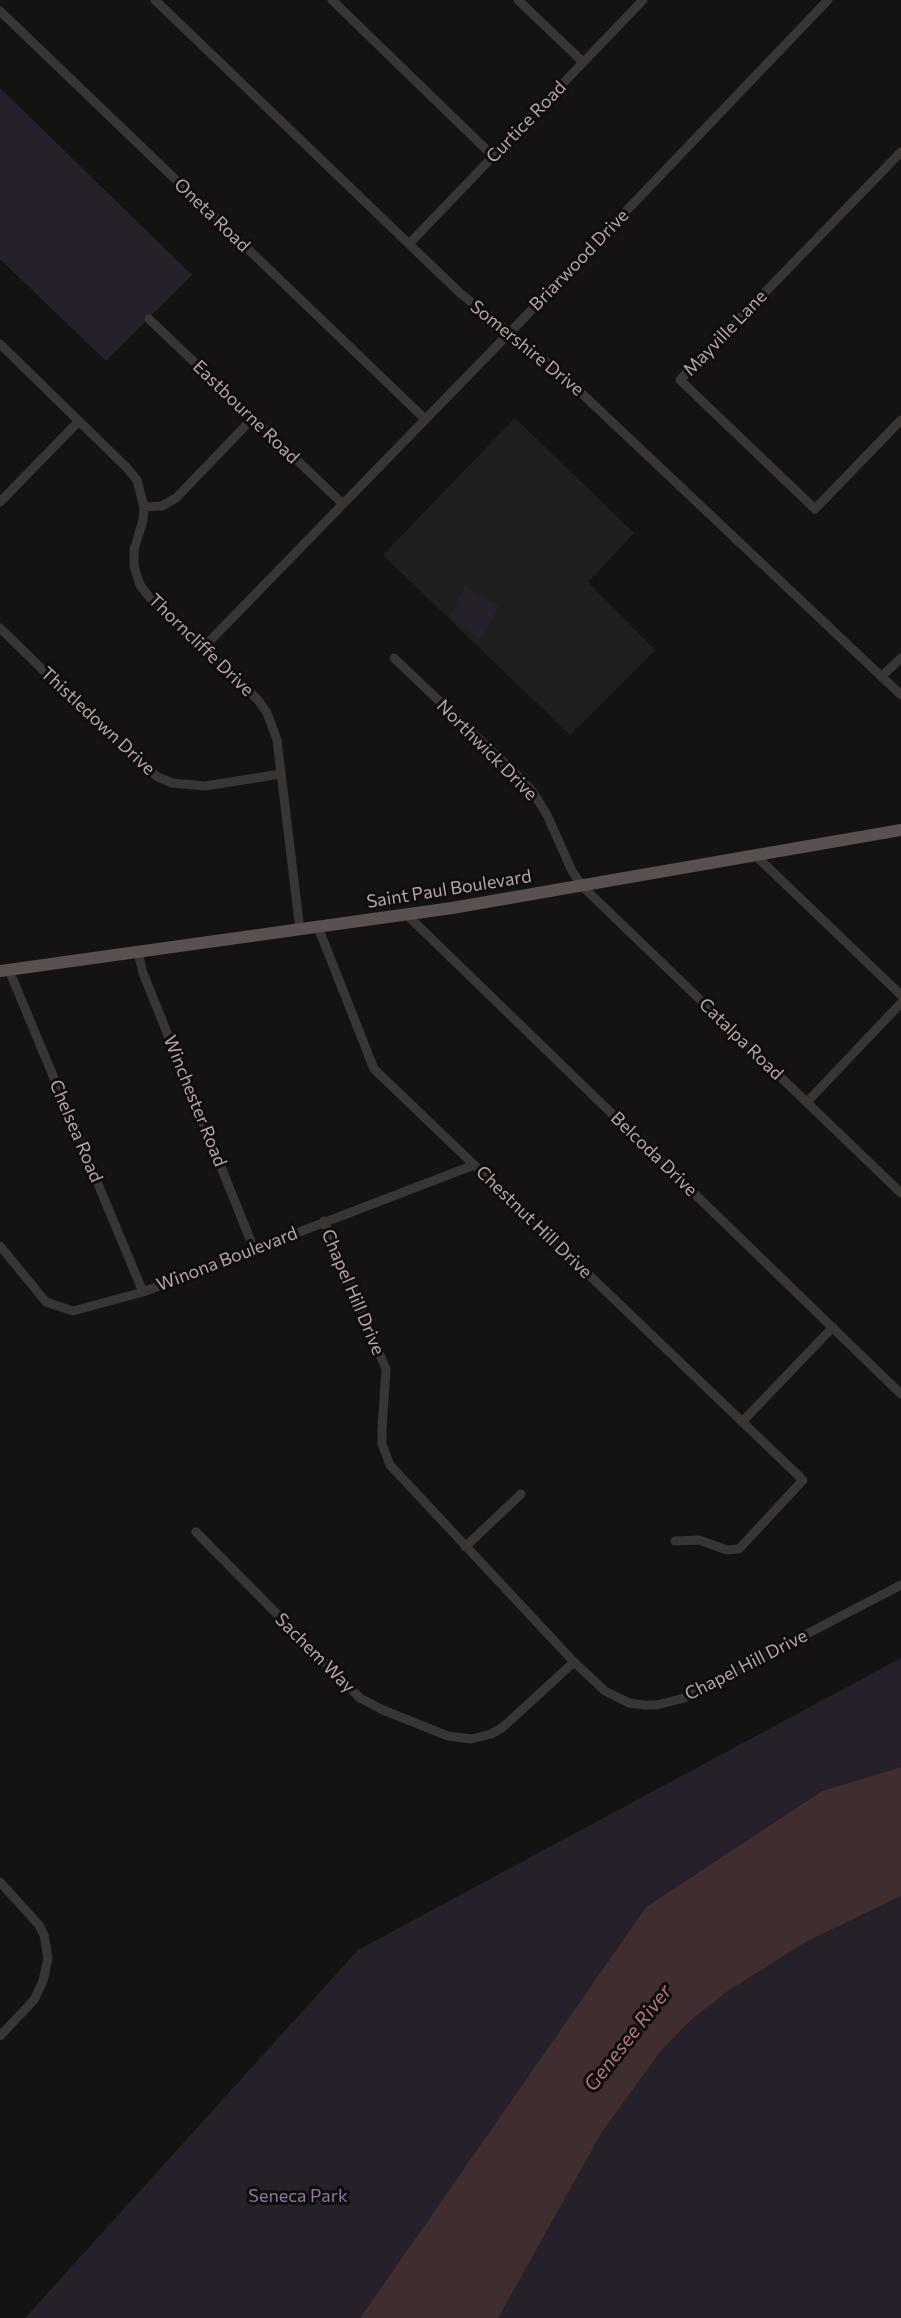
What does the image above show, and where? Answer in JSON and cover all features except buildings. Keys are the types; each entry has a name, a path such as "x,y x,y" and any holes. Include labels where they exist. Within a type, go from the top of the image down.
{"main road":[{"name":"Saint Paul Boulevard","path":"4,970 406,914 582,886 901,830"}],"street":[{"name":"Somershire Drive","path":"154,0 460,293 558,371 901,695"},
{"path":"332,0 493,156"},
{"path":"518,0 583,62"},
{"name":"Curtice Road","path":"409,244 643,0"},
{"name":"Briarwood Drive","path":"203,648 510,333 828,0"},
{"name":"Oneta Road","path":"0,11 425,419"},
{"name":"Mayville Lane","path":"901,152 680,380 815,509 901,420"},
{"name":"Eastbourne Road","path":"149,319 343,504"},
{"name":"Thorncliffe Drive","path":"0,344 126,466 137,480 144,507 143,520 134,550 134,566 140,585 150,598 258,700 267,713 277,740 300,930"},
{"path":"144,507 162,506 176,498 253,418"},
{"path":"0,502 80,421"},
{"name":"Thistledown Drive","path":"0,628 133,758 158,777 180,784 205,786 281,774"},
{"name":"Northwick Drive","path":"394,658 515,772 533,792 547,815 572,871 582,886"},
{"path":"882,676 901,658"},
{"path":"755,855 901,995"},
{"name":"Catalpa Road","path":"582,886 901,1193"},
{"name":"Belcoda Drive","path":"406,914 901,1394"},
{"name":"Chestnut Hill Drive","path":"318,927 374,1069 803,1480 738,1549 727,1550 699,1540 675,1541"},
{"name":"Winchester Road","path":"138,952 147,984 254,1249"},
{"name":"Chelsea Road","path":"4,970 143,1292"},
{"path":"807,1102 901,1004"},
{"name":"Winona Boulevard","path":"0,1246 46,1302 74,1311 143,1292 474,1165"},
{"name":"Chapel Hill Drive","path":"324,1221 386,1369 382,1429 385,1456 396,1475 574,1662 594,1682 616,1698 644,1705 670,1703 698,1691 901,1585"},
{"path":"742,1422 833,1327"},
{"path":"465,1547 520,1494"},
{"name":"Sachem Way","path":"196,1532 360,1698 383,1710 448,1736 471,1739 491,1734 502,1728 574,1662"},
{"path":"0,1882 39,1925 44,1935 48,1958 43,1981 34,2000 0,2036"}],"shaded area":[{"path":"515,418 634,533 588,582 655,650 570,735 383,555"}],"green space":[{"path":"0,88 192,275 106,361 0,259"},
{"path":"465,586 499,606 481,639 462,628 450,616"},
{"name":"Seneca Park","path":"901,1658 901,1767 822,1791 646,1907 360,2318 25,2318 358,1950"},
{"path":"901,1896 901,2318 496,2318 602,2132 661,2051 691,2020 728,1991 806,1942"}],"water":[{"name":"Genesee River","path":"901,1767 901,1896 806,1942 728,1991 691,2020 661,2051 602,2132 498,2318 360,2318 646,1907 822,1791"}]}
